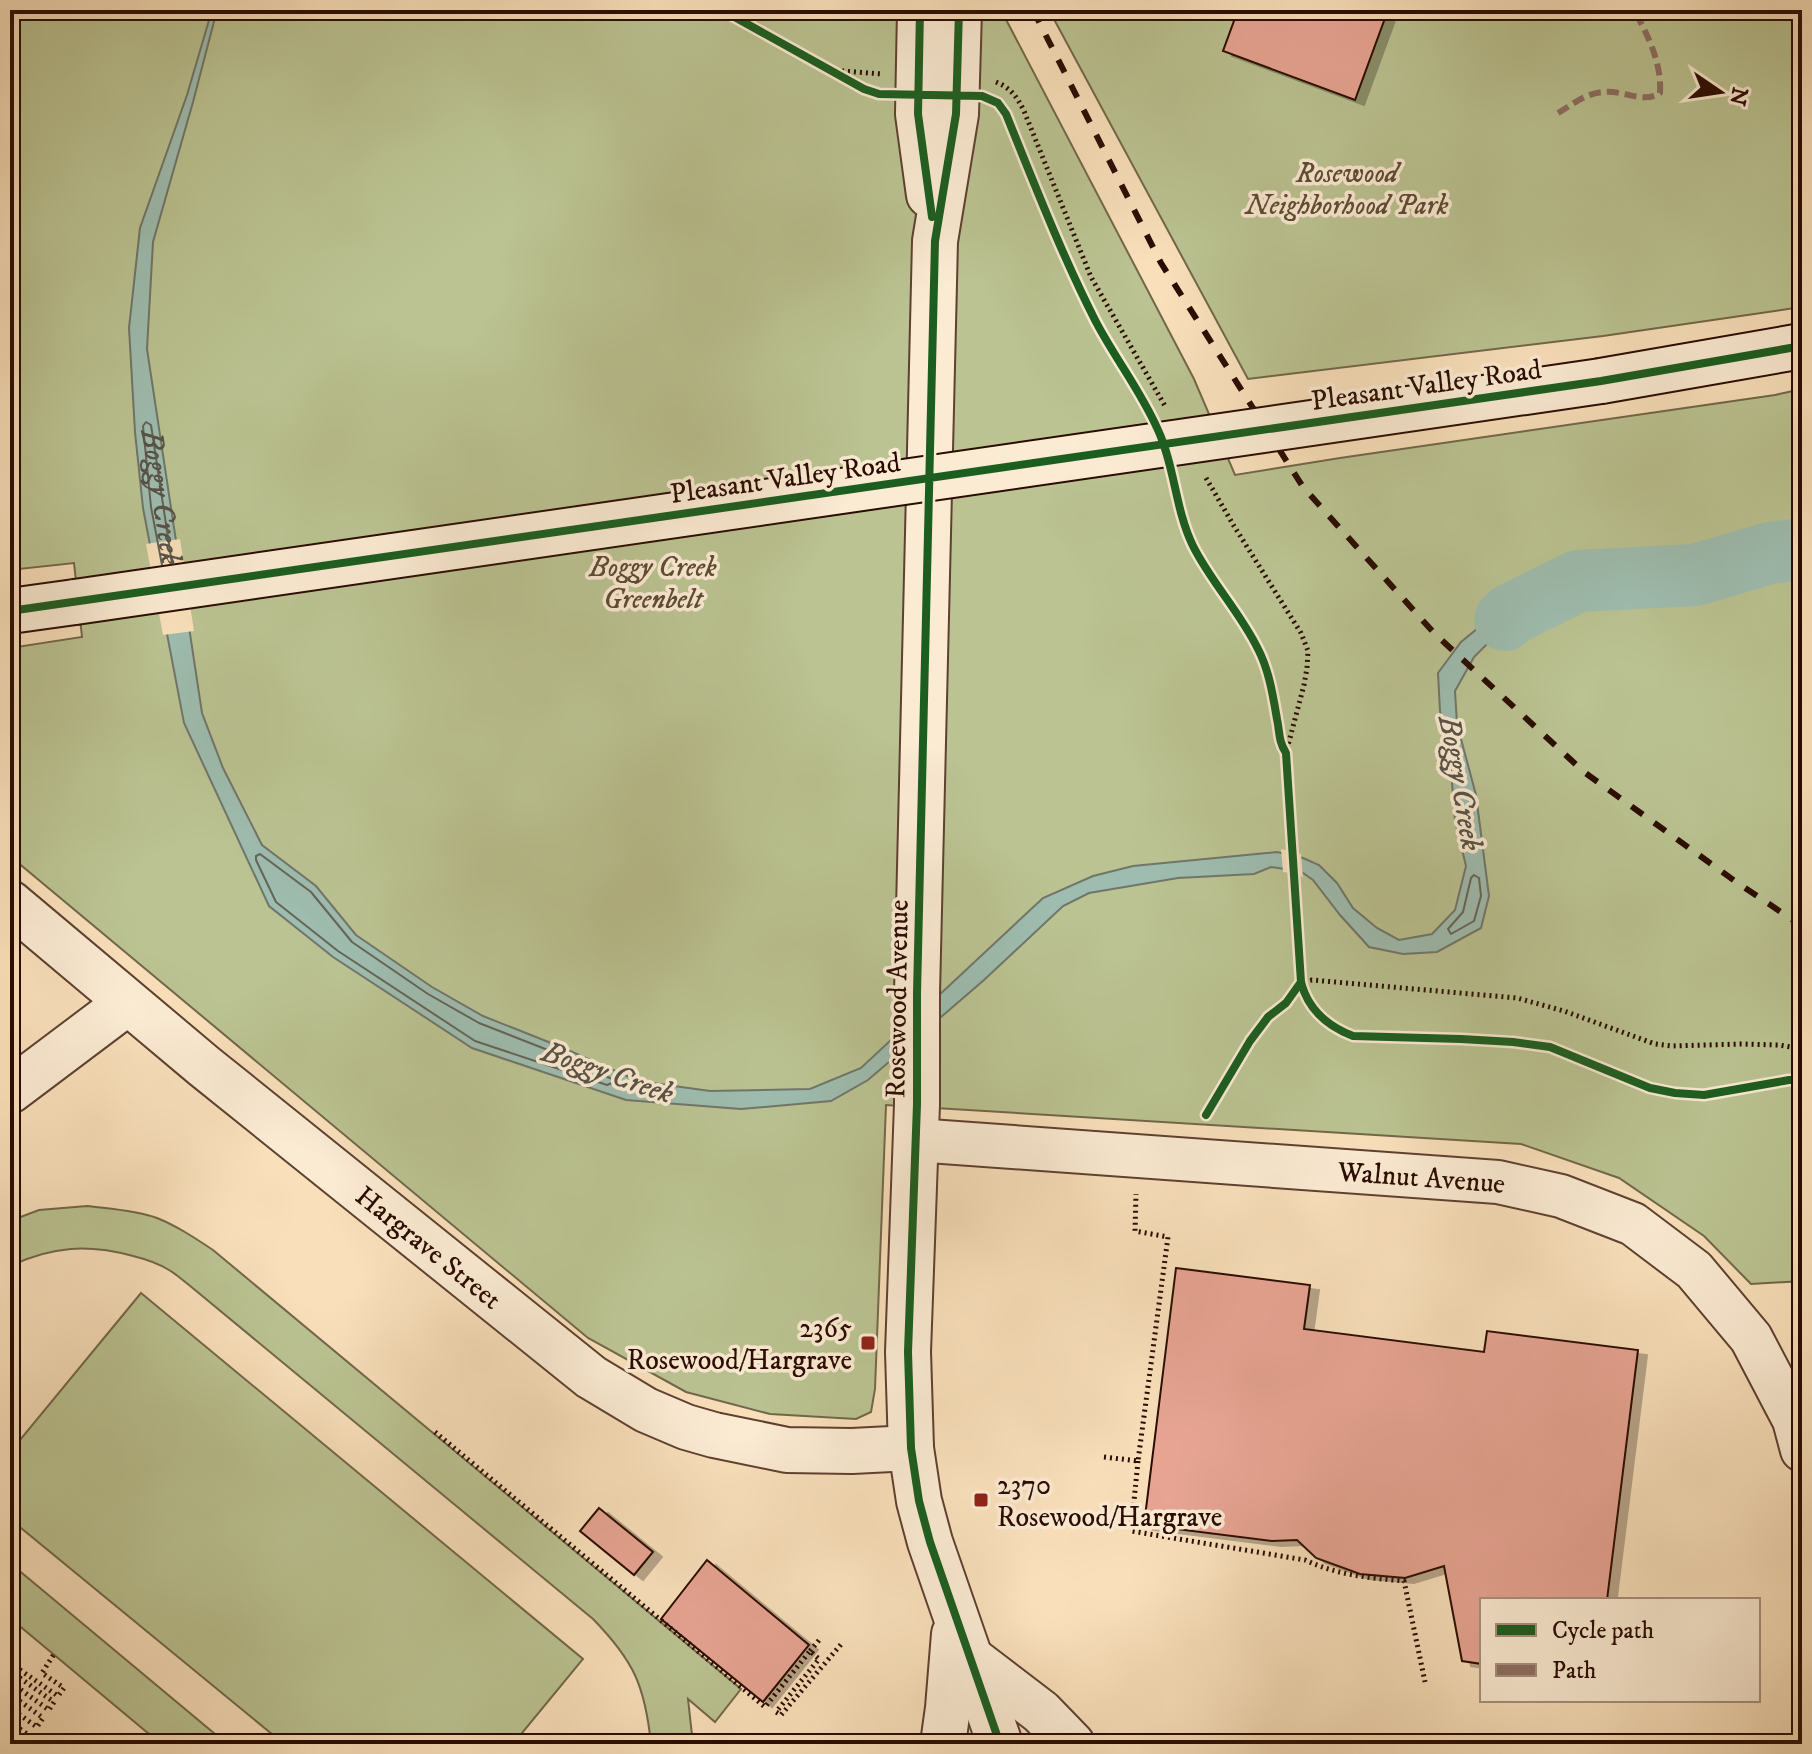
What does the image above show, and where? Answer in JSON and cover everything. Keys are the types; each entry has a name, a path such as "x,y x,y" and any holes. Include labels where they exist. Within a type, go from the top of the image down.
{"street":[{"name":"Rosewood Avenue","path":"920,10 918,114 935,241"},
{"name":"Rosewood Avenue","path":"959,10 956,114 935,241 916,1122 908,1352 911,1448 919,1501 930,1542 1000,1744"},
{"name":"Pleasant Valley Road","path":"10,611 1601,381 1802,346"},
{"name":"Hargrave Street","path":"10,903 127,1003 591,1377 646,1410 714,1435 787,1450 911,1448"},
{"path":"10,1091 127,1003"},
{"name":"Walnut Avenue","path":"916,1122 1498,1182 1561,1196 1633,1224 1694,1270 1751,1338 1794,1420 1802,1450"},
{"path":"943,1744 962,1638"},
{"path":"962,1638 1072,1744"}],"path":[{"path":"816,62 852,84"},
{"path":"830,70 885,74"},
{"path":"993,81 1015,94 1091,277 1171,416"},
{"path":"1202,471 1301,633 1308,651 1304,685 1286,753 1287,764"},
{"path":"1279,742 1286,753"},
{"path":"1300,970 1304,994"},
{"path":"1301,982 1323,981 1517,998 1564,1011 1655,1044 1802,1049"},
{"path":"1206,1115 1259,1029 1268,1017 1286,1003 1301,982"},
{"path":"1136,1193 1135,1231 1168,1237 1131,1531 1305,1560 1326,1570 1362,1577 1404,1581 1425,1682"},
{"path":"435,1432 765,1707 820,1639"},
{"path":"1104,1457 1138,1461"},
{"path":"810,1651 819,1659 776,1712 781,1715 843,1642"},
{"path":"10,1663 58,1696 64,1688 42,1673 54,1654"},
{"path":"10,1671 54,1702 49,1710 10,1682"},
{"path":"10,1694 43,1718 37,1727 10,1708"},
{"path":"10,1722 30,1736 25,1743 10,1733"}],"green space":[{"name":"Boggy Creek Greenbelt","path":"10,10 1001,10 1194,379 1235,475 1802,389 1802,1281 1751,1284 1704,1236 1619,1178 1521,1144 886,1105 875,1389 871,1412 856,1419 770,1414 686,1392 588,1338 10,856 10,648 82,637 74,563 10,570"},
{"name":"Rosewood Neighborhood Park","path":"1049,10 1802,10 1802,307 1603,336 1248,379"},
{"path":"87,1206 131,1211 157,1218 213,1250 741,1689 715,1722 688,1699 693,1744 651,1744 645,1706 635,1676 619,1648 593,1619 174,1273 138,1257 86,1249 41,1254 10,1266 10,1221 39,1210"},
{"path":"141,1293 583,1659 513,1744 284,1744 10,1519 10,1452"},
{"path":"10,1563 227,1744 161,1744 10,1618"}],"water":[{"path":"212,10 217,10 153,242 147,349 202,713 223,768 262,845 316,886 356,935 432,987 483,1016 638,1081 710,1091 810,1089 861,1068 1043,898 1093,876 1133,866 1277,852 1319,865 1337,883 1353,908 1377,928 1399,940 1432,934 1455,910 1466,866 1455,820 1438,673 1461,642 1494,615 1549,583 1578,581 1509,622 1474,657 1455,691 1457,724 1476,795 1489,896 1481,928 1437,952 1403,954 1369,947 1313,880 1300,871 1271,867 1254,874 1178,878 1089,893 1063,906 984,980 868,1080 831,1101 741,1109 626,1100 472,1048 333,957 269,906 184,723 143,508 129,328 140,228 187,95"}],"pier":[{"path":"180,539 194,631 163,635 146,544"},
{"path":"1281,849 1301,854 1303,878 1299,874 1283,872"}],"building":[{"path":"1238,10 1388,10 1355,100 1223,51"},
{"path":"1176,1268 1310,1285 1304,1329 1484,1352 1487,1331 1638,1350 1607,1598 1480,1598 1480,1664 1462,1661 1444,1566 1405,1578 1360,1574 1316,1558 1297,1540 1272,1541 1144,1525"},
{"path":"599,1508 653,1552 634,1575 580,1531"},
{"path":"707,1560 809,1645 763,1702 661,1619"}],"waterway":[{"name":"Boggy Creek","path":"1505,620 1511,614 1578,581 1695,575 1770,553 1802,549"}],"railway":[{"path":"1033,10 1161,263 1303,487 1434,633 1584,772 1802,926"}],"marked path":[{"path":"1558,113 1591,94 1611,92 1647,97 1660,93 1656,61 1634,10"}],"cycle path":[{"path":"722,10 864,89 879,94 982,96 998,103 1006,114 1083,295 1158,430 1193,546 1251,635 1265,666 1280,740 1286,753 1301,982 1308,1001 1320,1016 1353,1036 1461,1039 1550,1047 1650,1088 1675,1093 1704,1095 1802,1080"},
{"path":"920,10 918,114 932,217"},
{"path":"959,10 956,114 935,241 917,1104 908,1352 911,1448 919,1501 930,1542 1000,1744"},
{"path":"10,611 1601,381 1802,346"},
{"path":"1206,1115 1250,1041 1301,982"}],"place":[{"name":"2365 Rosewood/Hargrave","path":"868,1343"},
{"name":"2370 Rosewood/Hargrave","path":"981,1500"}]}
